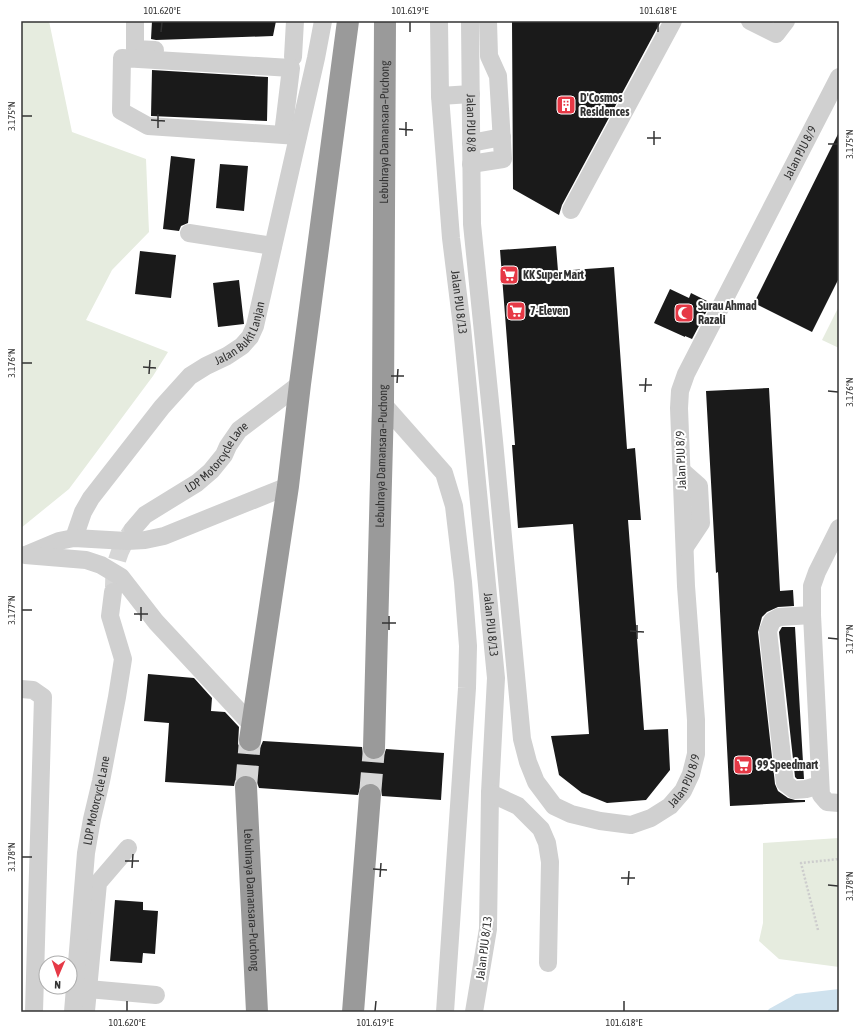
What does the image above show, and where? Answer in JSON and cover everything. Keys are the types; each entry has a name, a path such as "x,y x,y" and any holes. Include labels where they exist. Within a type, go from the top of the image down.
{"highway":[{"path":"251,733 288,486 348,21"},
{"name":"Lebuhraya Damansara–Puchong","path":"374,748 383,404 385,21"},
{"name":"Lebuhraya Damansara–Puchong","path":"246,787 257,1012"},
{"path":"353,1012 370,795"}],"street":[{"path":"135,21 135,49 316,58"},
{"path":"293,57 295,21"},
{"name":"Jalan Bukit Lanjan","path":"74,538 83,512 91,498 162,407 190,376 227,356 242,346 250,337 255,326 273,246 291,135 316,58 323,21"},
{"path":"439,21 440,96 443,143 453,185 463,202 467,215 472,224"},
{"name":"Jalan PJU 8/8","path":"470,21 472,224"},
{"path":"451,238 460,215 472,167 503,159 498,76 489,56 488,21"},
{"path":"571,210 674,21"},
{"path":"750,21 776,34 786,21"},
{"path":"122,58 291,68 291,135 148,126 121,111 122,58"},
{"name":"Jalan PJU 8/9","path":"472,224 522,739 528,762 536,782 554,806 571,814 600,821 631,825 651,818 670,806 684,791 691,774 696,754 696,720 685,547 679,408 680,391 686,374 839,77"},
{"path":"440,96 471,94"},
{"path":"471,143 502,137"},
{"name":"Jalan PJU 8/13","path":"443,143 451,238 462,327 496,678 490,793 488,929 474,1012"},
{"path":"189,233 273,246"},
{"name":"LDP Motorcycle Lane","path":"133,529 145,515 197,483 211,471 224,455 228,446 239,430 300,384"},
{"path":"383,404 444,473 454,506 463,582 468,646 467,688 445,1012"},
{"path":"23,557 53,543 74,538 127,541 145,540 164,536 288,486"},
{"path":"833,802 821,795 820,785 812,586 839,528"},
{"path":"23,557 86,560 101,565 121,577 156,622 251,733"},
{"name":"LDP Motorcycle Lane","path":"73,1012 86,853 117,697 123,658 110,616 113,592"},
{"path":"812,615 779,617 772,621 768,631 785,783 794,790 806,789 820,785"},
{"path":"21,689 33,690 43,698 34,1012"},
{"path":"490,793 518,806 541,828 547,843 550,862 548,963"},
{"path":"86,1012 98,883 128,848"},
{"path":"88,989 156,995"}],"path":[{"path":"818,930 801,862 839,859"}],"shaded area":[{"path":"21,21 49,21 72,132 146,159 149,232 112,270 86,320 168,352 153,376 69,489 21,528"},
{"path":"839,306 839,348 822,340"},
{"path":"839,838 839,967 779,959 759,941 763,923 763,843"}],"water":[{"path":"839,989 839,1012 767,1012 769,1009 796,994"}],"building":[{"path":"152,21 276,21 273,36 156,40 151,39"},
{"name":"D'Cosmos Residences","path":"512,21 661,21 562,205 559,215 513,189"},
{"path":"152,70 268,77 267,121 151,116"},
{"path":"839,132 839,278 812,332 754,303"},
{"path":"171,156 195,159 188,223 181,226 179,231 163,229"},
{"path":"220,164 248,166 244,211 216,208"},
{"path":"556,246 558,271 614,267 627,449 635,448 641,520 628,520 644,730 668,729 670,770 646,800 607,803 582,793 559,775 551,736 589,734 573,524 518,528 512,445 515,445 500,250"},
{"path":"140,251 176,255 171,298 135,294"},
{"path":"239,280 244,324 218,327 213,283"},
{"name":"Surau Ahmad Razali","path":"670,289 689,298 691,293 711,303 692,339 654,323"},
{"path":"769,388 780,591 793,590 794,606 778,607 767,612 762,617 758,632 775,784 778,791 788,798 805,800 805,802 730,806 718,572 716,573 706,391"},
{"path":"782,627 795,627 804,779 797,779 795,777 779,632"},
{"path":"148,674 194,678 212,698 211,711 225,712 239,727 238,744 242,750 248,752 254,752 260,748 263,741 362,747 363,754 367,758 373,760 380,759 384,755 386,749 444,753 441,800 382,796 381,790 377,785 371,783 364,784 360,788 358,795 259,788 256,780 251,776 246,775 239,777 235,781 234,786 165,782 169,723 144,721"},
{"path":"115,900 143,902 143,910 158,911 155,954 143,953 142,963 110,961"}],"tunnel":[{"path":"114,587 118,556 133,529"},
{"path":"246,787 250,740"},
{"path":"370,795 374,748"}],"place":[{"name":"D'Cosmos Residences","path":"566,105"},
{"name":"KK Super Mart","path":"509,275"},
{"name":"7-Eleven","path":"516,311"},
{"name":"Surau Ahmad Razali","path":"684,313"},
{"name":"99 Speedmart","path":"743,765"}]}
